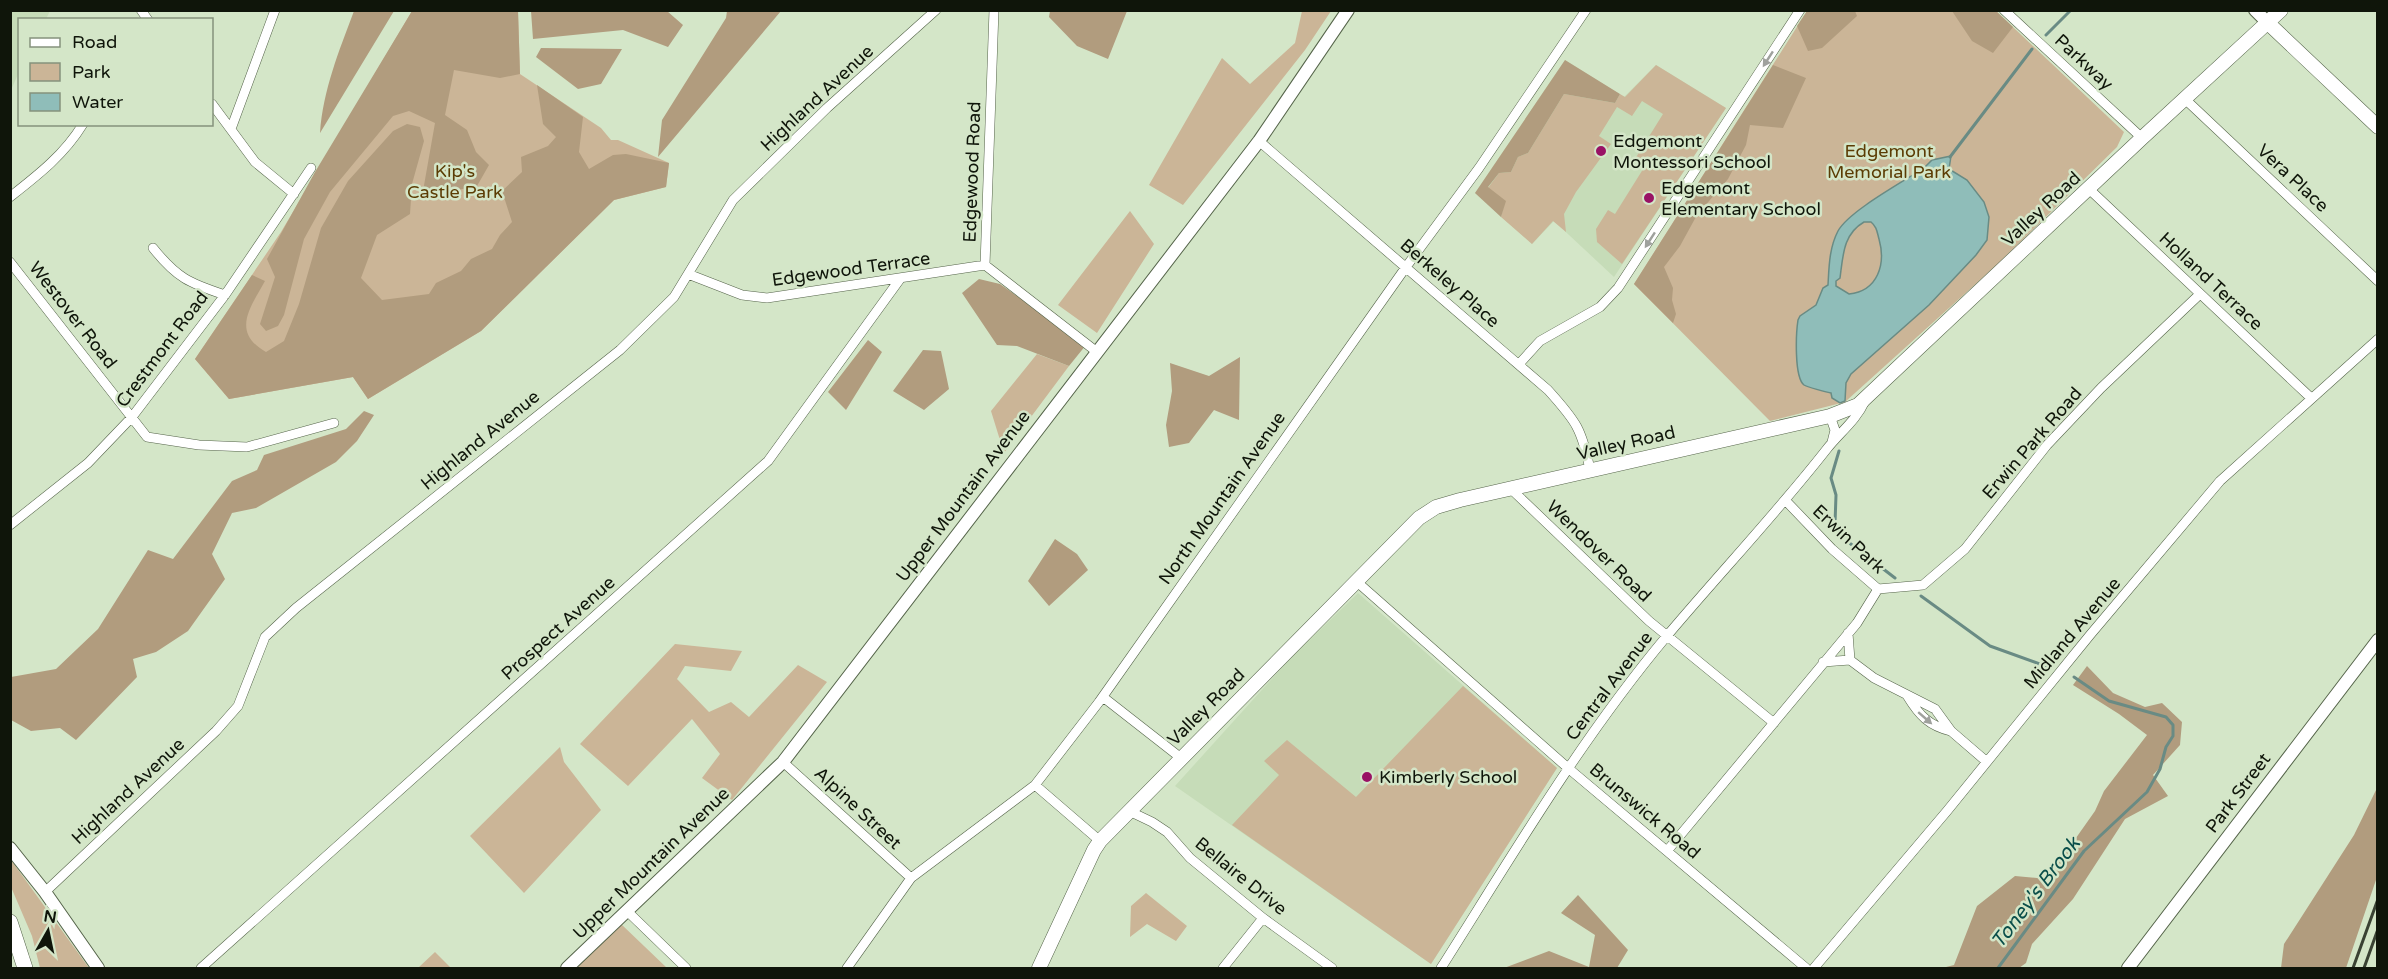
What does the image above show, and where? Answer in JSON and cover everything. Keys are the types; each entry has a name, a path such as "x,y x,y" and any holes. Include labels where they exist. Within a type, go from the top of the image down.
{"main road":[{"name":"Valley Road","path":"1043,967 1100,841 1413,524 1436,507 1510,488 1830,416 1846,412 1865,401 2142,138 2282,10"},
{"path":"2268,23 2378,127"},
{"path":"10,922 25,969"}],"street":[{"path":"231,129 274,10"},
{"name":"Highland Avenue","path":"45,892 216,731 238,706 265,637 305,600 620,350 674,297 733,200 827,108 936,10"},
{"name":"Edgewood Road","path":"994,10 986,265 1097,352"},
{"name":"Upper Mountain Avenue","path":"567,969 783,762 1259,141 1348,10"},
{"name":"North Mountain Avenue","path":"847,969 911,878 1035,785 1103,697 1406,267 1479,168 1586,10"},
{"path":"1519,364 1540,342 1600,307 1618,288 1800,10"},
{"name":"Parkway","path":"2004,10 2142,138"},
{"path":"2255,10 2268,23"},
{"name":"Vera Place","path":"2186,100 2378,281"},
{"path":"213,105 255,162 294,194"},
{"path":"10,197 47,168 83,126"},
{"name":"Berkeley Place","path":"1259,141 1548,390 1576,424 1584,439 1590,470"},
{"name":"Crestmont Road","path":"10,525 88,463 132,417 225,295 311,168"},
{"name":"Holland Terrace","path":"2089,189 2311,398"},
{"path":"153,248 169,268 189,283 225,295"},
{"name":"Westover Road","path":"10,262 147,437 200,445 247,447 334,423"},
{"name":"Edgewood Terrace","path":"688,274 742,294 767,298 986,265"},
{"name":"Prospect Avenue","path":"201,969 768,461 900,279"},
{"name":"Erwin Park Road","path":"1878,589 1923,585 1965,549 2048,445 2101,388 2200,294"},
{"name":"Midland Avenue","path":"1814,969 2220,481 2378,339"},
{"name":"Central Avenue","path":"1441,969 1568,768 1626,687 1667,636 1860,413 1865,401"},
{"path":"1830,416 1835,430 1831,444"},
{"name":"Wendover Road","path":"1510,488 1648,621 1667,636"},
{"name":"Erwin Park","path":"1667,851 1857,623 1878,589 1832,549 1786,501"},
{"name":"Brunswick Road","path":"1356,581 1568,768 1806,969"},
{"path":"1848,633 1850,660 1864,673 1935,709 1951,731 1987,762"},
{"path":"1667,636 1774,723"},
{"name":"Park Street","path":"2128,969 2378,640"},
{"path":"1823,662 1850,660"},
{"path":"1907,695 1919,714 1928,722 1951,731"},
{"path":"1103,697 1181,758"},
{"name":"Alpine Street","path":"783,762 911,878"},
{"path":"1035,785 1100,841"},
{"name":"Bellaire Drive","path":"1129,811 1167,832 1190,858 1263,918 1332,969"},
{"path":"10,848 45,892 98,969"},
{"path":"627,911 686,969"},
{"path":"1223,969 1263,918"}],"shaded area":[{"path":"11,10 50,11 46,18 18,18 18,74 11,90"},
{"name":"Edgemont Montessori School","path":"1565,60 1624,97 1656,65 1726,108 1614,277 1554,221 1532,244 1475,193"},
{"name":"Kimberly School","path":"1358,593 1557,768 1431,964 1175,786 1289,660"}],"green space":[{"path":"1050,10 1127,11 1108,59 1077,46 1049,17"},
{"path":"354,11 394,11 320,133 328,86"},
{"name":"Kip's Castle Park","path":"412,11 518,11 520,74 601,128 611,140 618,140 669,163 666,187 614,200 481,331 368,399 353,377 229,399 195,359 281,232"},
{"path":"412,11 518,11 520,74 500,78 454,70 445,115 467,130 476,152 489,165 477,186 429,196 423,191 435,123 409,111 393,116 330,192 304,239 284,315 278,326 266,331 260,324 275,277 267,259 315,172"},
{"path":"531,11 667,11 683,25 668,47 623,30 533,39"},
{"path":"727,11 781,11 658,157 662,120 726,18"},
{"path":"1302,11 1331,11 1305,50 1183,205 1149,185 1222,58 1250,84 1295,43"},
{"name":"Edgemont Memorial Park","path":"1807,11 1996,11 2124,132 2117,147 2000,262 1845,402 1770,421 1634,284"},
{"path":"1807,11 1855,11 1857,16 1822,48 1808,51 1797,26"},
{"path":"1952,11 1996,11 2013,27 1993,53 1972,41"},
{"path":"541,48 622,49 601,84 578,89 536,57"},
{"path":"1565,60 1620,94 1615,103 1564,94 1528,153 1518,157 1511,172 1499,173 1488,187 1506,201 1501,217 1475,193"},
{"name":"Edgemont Montessori School","path":"1656,65 1726,108 1622,264 1597,242 1596,229 1608,210 1615,214 1645,166 1635,159 1663,114 1642,101 1632,116 1617,107 1599,136 1611,144 1576,192 1564,214 1566,232 1553,221 1532,244 1501,217 1505,201 1488,188 1499,173 1511,172 1518,157 1528,153 1564,94 1615,103 1620,94 1625,97"},
{"path":"1773,65 1806,78 1783,128 1750,125 1746,145 1728,179 1697,215 1680,246 1664,267 1673,288 1672,300 1676,314 1673,323 1634,284"},
{"path":"537,85 583,117 579,152 589,169 613,155 626,154 669,163 666,187 614,200 481,331 368,399 353,377 229,399 195,359 252,275 265,281 249,310 246,328 249,336 266,352 284,341 299,304 321,228 348,181 393,131 407,124 420,127 424,141 412,184 410,214 377,235 361,278 382,300 429,294 436,283 461,271 471,259 492,249 500,235 512,222 502,191 522,172 521,157 548,146 556,137 543,124"},
{"path":"1130,211 1154,244 1097,333 1058,305"},
{"path":"979,279 1000,284 1086,345 1069,366 1017,346 997,345 962,293"},
{"path":"868,340 882,352 846,410 828,392"},
{"path":"923,350 941,351 949,389 924,410 893,391"},
{"path":"1037,354 1069,366 1004,453 991,411"},
{"path":"1240,357 1239,420 1214,410 1189,443 1169,447 1166,425 1172,391 1170,363 1209,376"},
{"path":"364,411 374,415 357,441 336,462 256,508 232,513 212,554 225,579 188,631 156,652 133,659 137,677 76,740 60,728 31,731 11,720 11,677 56,669 98,629 148,550 173,559 232,481 257,470 264,455 346,429"},
{"path":"1055,539 1077,554 1088,570 1049,606 1028,581"},
{"path":"675,644 742,651 731,671 685,666 677,679 709,712 731,702 749,717 798,665 827,682 732,800 702,778 720,754 692,719 628,786 580,744"},
{"path":"2087,666 2113,693 2145,707 2162,703 2182,722 2180,745 2153,775 2168,796 2125,819 2073,899 2032,944 2026,963 2019,968 1942,968 1954,965 1977,906 2015,876 2047,879 2095,811 2104,791 2147,735 2073,685"},
{"path":"1463,686 1557,768 1431,964 1232,825 1279,775 1264,761 1287,740 1356,797"},
{"path":"560,747 564,762 601,810 524,893 470,836"},
{"path":"2377,788 2377,877 2346,968 2281,968 2284,944 2354,835"},
{"path":"11,860 89,968 40,968 32,936 11,887"},
{"path":"1146,893 1187,926 1176,941 1147,924 1130,937 1131,906"},
{"path":"1578,895 1628,950 1617,968 1504,968 1549,951 1589,967 1595,935 1561,913"},
{"path":"621,924 667,968 576,968"},
{"path":"435,952 451,968 418,968"}],"water":[{"path":"1951,156 1949,169 1967,180 1984,202 1989,217 1987,240 1929,305 1851,374 1846,383 1845,401 1840,403 1832,398 1831,393 1806,386 1801,380 1796,354 1798,320 1816,305 1823,288 1828,285 1833,244 1844,223 1865,206 1924,168 1932,160","holes":["1864,222 1871,222 1876,228 1881,248 1878,275 1867,288 1849,294 1836,286 1836,281 1840,278 1845,246 1857,227"]}],"waterway":[{"name":"Toney's Brook","path":"2046,35 2071,10"},
{"name":"Toney's Brook","path":"1950,157 2032,49"},
{"name":"Toney's Brook","path":"1839,451 1831,478 1836,495 1836,530 1895,578"},
{"name":"Toney's Brook","path":"1921,596 1990,646 2048,667"},
{"name":"Toney's Brook","path":"1998,968 2084,851 2147,792 2160,769 2166,747 2173,736 2173,725 2166,717 2109,701 2074,677"}],"railway":[{"path":"2353,968 2378,899"},
{"path":"2364,968 2378,929"}],"place":[{"name":"Edgemont Montessori School","path":"1601,151"},
{"name":"Edgemont Elementary School","path":"1649,198"},
{"name":"Kimberly School","path":"1367,777"}]}
